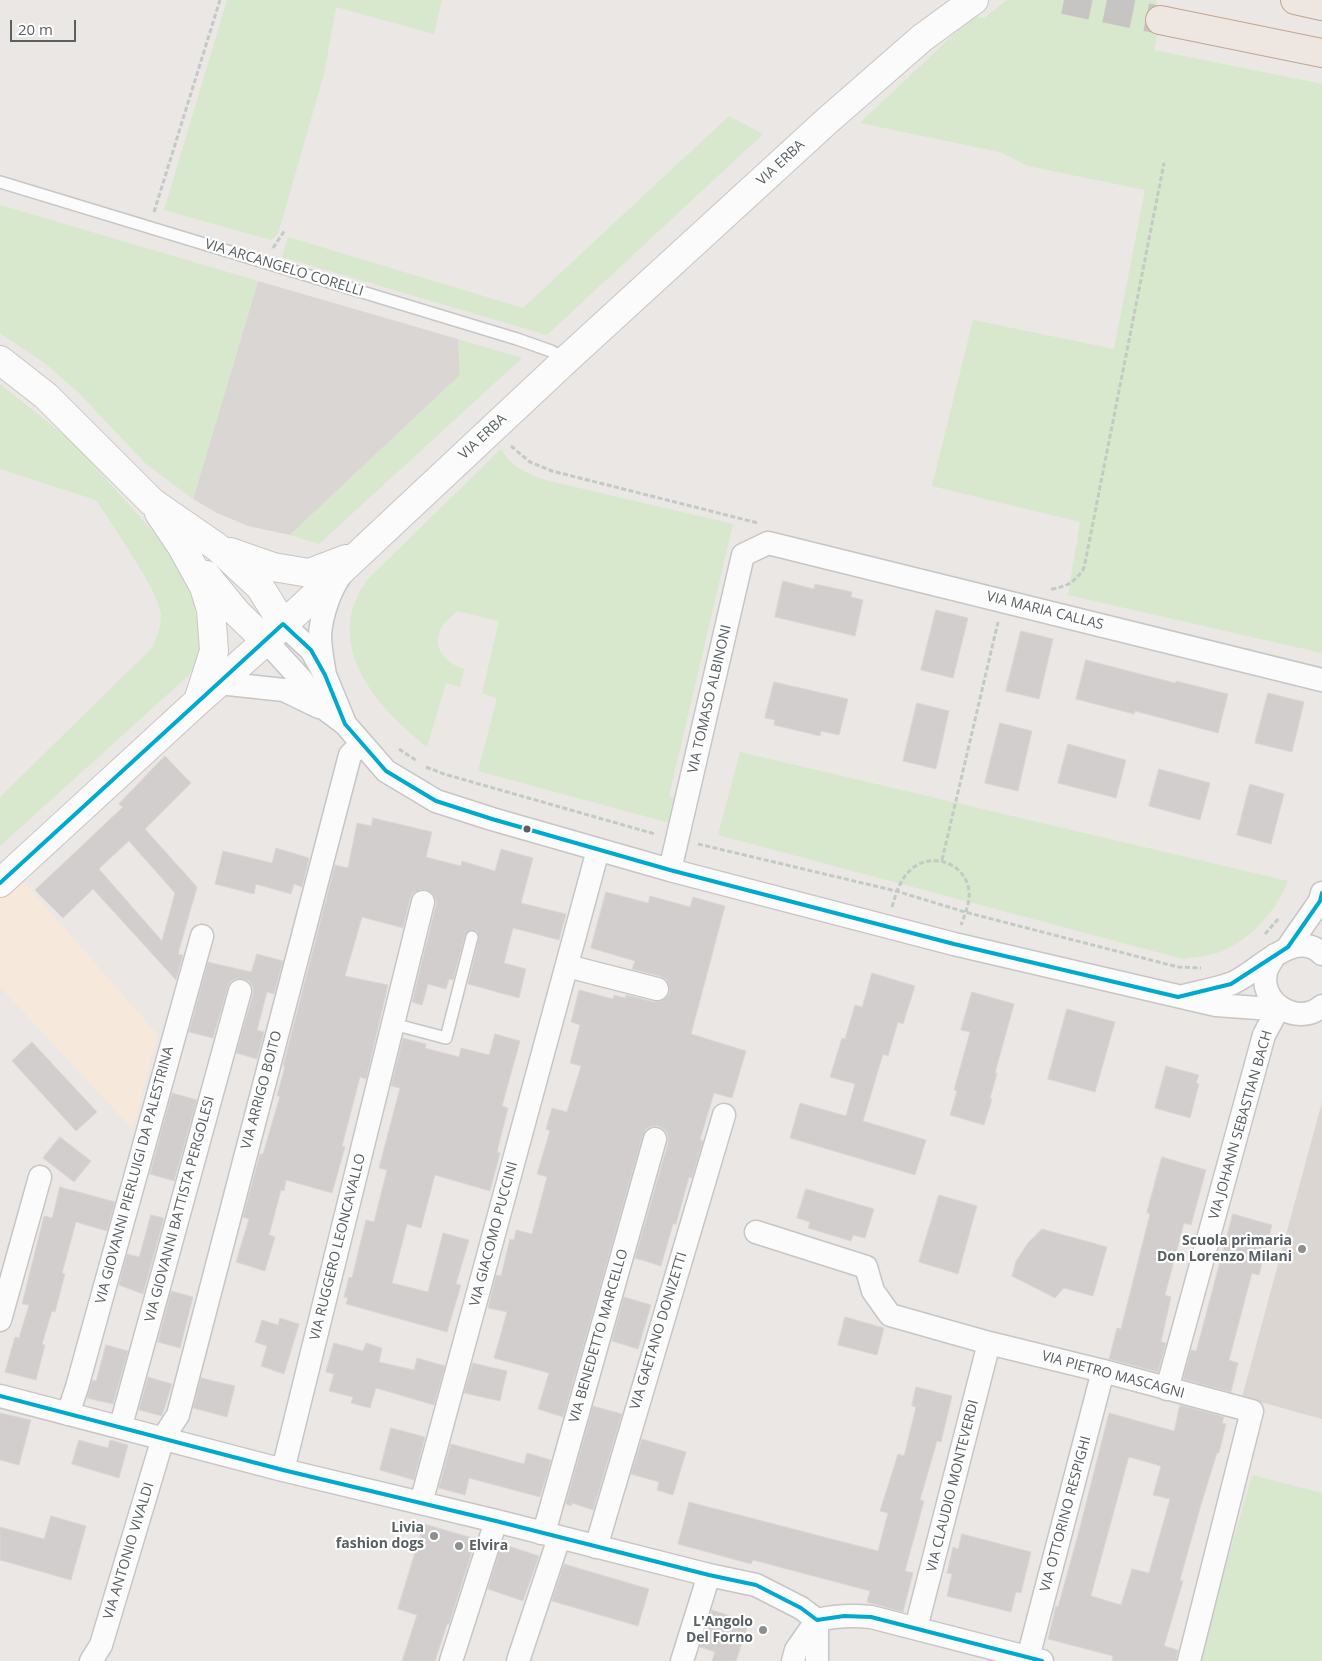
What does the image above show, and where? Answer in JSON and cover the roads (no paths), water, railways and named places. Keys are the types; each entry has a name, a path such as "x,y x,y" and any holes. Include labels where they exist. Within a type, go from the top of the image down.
{"highway":[{"path":"1295,0 1322,6"},
{"path":"1160,20 1322,53"}],"main road":[{"name":"VIA ERBA","path":"0,883 275,633 567,359 875,78 938,25 974,0"},
{"path":"0,360 46,396 152,502 217,546 260,587 275,633"},
{"path":"152,502 182,547 204,587 211,610 214,651 198,702"},
{"path":"217,546 260,563 287,570 309,572 356,556"},
{"path":"182,547 237,613 275,633"}],"street":[{"name":"VIA MARIA CALLAS","path":"764,533 1003,601 1322,680"},
{"name":"VIA TOMASO ALBINONI","path":"670,870 743,555 764,533"},
{"path":"325,675 320,636 324,612 338,579 356,556"},
{"path":"275,633 311,650 325,675 345,724"},
{"path":"275,633 300,678 325,709"},
{"path":"220,683 284,690 325,709 345,724 386,771 436,801 670,870 954,944 1178,997 1224,1006 1258,1008 1277,1006"},
{"name":"VIA ARRIGO BOITO","path":"167,1434 178,1415 350,755 361,744"},
{"name":"VIA GIACOMO PUCCINI","path":"423,1498 598,850"},
{"name":"VIA RUGGERO LEONCAVALLO","path":"282,1470 423,902"},
{"path":"1321,902 1267,968 1266,984 1270,997 1277,1006 1291,1013 1304,1014 1317,1010 1322,1006"},
{"name":"VIA GIOVANNI PIERLUIGI DA PALESTRINA","path":"68,1414 80,1377 202,936"},
{"path":"1178,997 1231,984 1282,951 1304,946 1318,950 1322,954"},
{"path":"568,966 657,989"},
{"name":"VIA GIOVANNI BATTISTA PERGOLESI","path":"123,1428 123,1418 240,991"},
{"name":"VIA JOHANN SEBASTIAN BACH","path":"1167,1389 1264,1035 1277,1006"},
{"name":"VIA GAETANO DONIZETTI","path":"596,1547 724,1115"},
{"name":"VIA BENEDETTO MARCELLO","path":"518,1661 550,1535 547,1522 656,1138"},
{"path":"0,1320 40,1176"},
{"name":"VIA PIETRO MASCAGNI","path":"756,1232 866,1267 873,1290 890,1315 1252,1412 1189,1661"},
{"name":"VIA CLAUDIO MONTEVERDI","path":"916,1628 989,1343"},
{"name":"VIA OTTORINO RESPIGHI","path":"1035,1659 1103,1371"},
{"path":"0,1396 123,1428 167,1434 282,1470 423,1498 496,1521 709,1575 756,1585 801,1608 817,1620"},
{"name":"VIA ANTONIO VIVALDI","path":"91,1661 101,1645 167,1434"},
{"path":"456,1660 496,1521"},
{"path":"682,1661 709,1575"},
{"path":"793,1661 796,1650 817,1620 854,1615 889,1620 1035,1659"},
{"path":"817,1620 818,1661"}],"lane":[{"name":"VIA ARCANGELO CORELLI","path":"0,182 517,339 567,359"},
{"path":"393,1024 446,1038 472,937"}],"tunnel":[{"path":"1064,0 1160,20"}],"place":[{"name":"Scuola primaria Don Lorenzo Milani","path":"1302,1249"},
{"name":"Livia fashion dogs","path":"434,1536"},
{"name":"Elvira","path":"459,1546"},
{"name":"L'Angolo Del Forno","path":"763,1630"}]}
